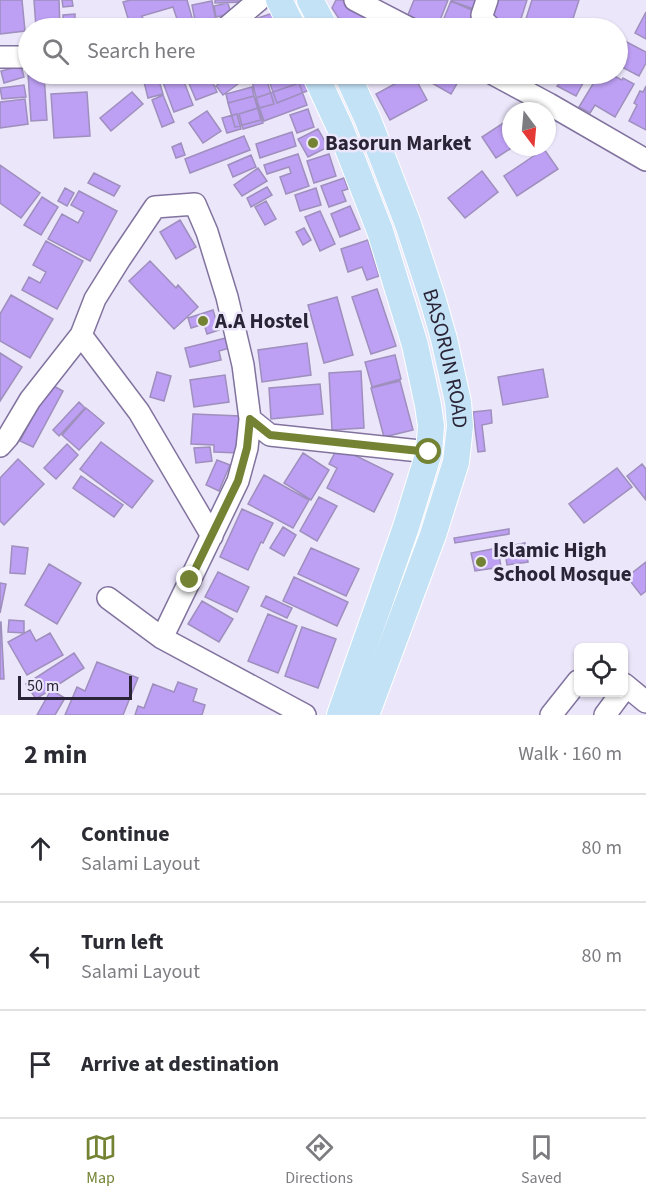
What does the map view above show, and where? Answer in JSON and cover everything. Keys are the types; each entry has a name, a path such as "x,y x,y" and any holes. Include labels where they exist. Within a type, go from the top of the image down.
{"main road":[{"path":"279,0 288,18"},
{"path":"310,0 320,18"},
{"name":"BASORUN ROAD","path":"320,84 340,128 380,231 415,345 431,426 429,452 406,527 340,715"},
{"name":"BASORUN ROAD","path":"352,84 408,224 444,339 458,402 460,426 456,462 433,535 366,715"},
{"path":"406,527 433,535"}],"street":[{"path":"238,18 259,0"},
{"path":"355,0 390,18"},
{"path":"483,18 488,0"},
{"path":"0,57 18,57"},
{"path":"513,84 646,160"},
{"path":"0,446 30,400 81,335 95,299 155,207 195,204 207,232 227,297 243,364 250,419 247,448 238,481 162,638"},
{"path":"81,335 139,412 212,536"},
{"path":"250,419 270,435 429,452"},
{"path":"108,597 162,638 305,715"},
{"path":"551,715 574,687"},
{"path":"628,691 646,702 636,715"},
{"path":"605,715 618,697"}],"building":[{"path":"0,0 22,0 24,18 18,18 18,32 0,34"},
{"path":"34,0 59,0 60,18 35,18"},
{"path":"62,0 72,0 73,6 63,7"},
{"path":"187,0 192,18 177,18 173,7 142,16 143,18 128,18 123,2"},
{"path":"215,0 244,0 244,2 215,3"},
{"path":"336,0 342,0 374,18 338,18 332,8"},
{"path":"414,0 448,0 441,18 407,17"},
{"path":"452,0 478,0 474,9"},
{"path":"493,0 527,0 521,18 487,18"},
{"path":"532,0 579,0 573,18 526,18"},
{"path":"212,1 215,18 194,18 192,5"},
{"path":"451,1 474,11 471,18 444,18"},
{"path":"228,3 231,14 216,17 214,6"},
{"path":"279,11 281,18 258,18"},
{"path":"646,12 646,39 635,33"},
{"path":"75,14 75,18 63,18 63,15"},
{"path":"628,43 646,52 646,63 639,76 628,70"},
{"path":"18,67 18,79 4,83 1,71"},
{"path":"628,81 634,84 615,117 595,105 590,113 579,107 593,84 628,84"},
{"path":"29,84 45,84 47,120 31,121"},
{"path":"144,84 160,84 163,94 148,98"},
{"path":"164,84 185,84 193,105 174,112"},
{"path":"189,84 213,84 217,92 196,100"},
{"path":"219,84 238,84 223,95 216,86"},
{"path":"253,84 268,84 274,104 259,108"},
{"path":"270,84 310,84 312,89 277,103"},
{"path":"299,84 307,105 264,121 256,98"},
{"path":"394,84 418,84 427,100 390,120 376,94"},
{"path":"434,84 457,84 451,94"},
{"path":"559,84 583,84 576,96 557,86"},
{"path":"24,85 26,97 2,99 0,88"},
{"path":"646,86 646,130 629,121 637,105 634,103 640,91 643,92"},
{"path":"252,87 254,96 228,103 226,94"},
{"path":"87,92 90,136 54,138 51,94"},
{"path":"132,92 143,104 111,131 100,118"},
{"path":"163,95 174,122 162,127 152,100"},
{"path":"254,96 261,120 235,127 228,103"},
{"path":"25,99 28,124 0,128 0,102"},
{"path":"258,108 263,123 243,129 239,114"},
{"path":"308,109 314,127 297,133 290,115"},
{"path":"207,111 221,131 203,143 189,123"},
{"path":"237,114 241,129 227,133 222,118"},
{"path":"502,124 502,154 496,158 482,137"},
{"name":"Basorun Market","path":"318,129 328,147 308,157 298,139"},
{"path":"292,132 296,146 260,158 256,144"},
{"path":"244,136 250,150 190,173 185,159"},
{"path":"181,143 185,155 176,158 172,147"},
{"path":"298,154 309,186 286,194 280,177 291,173 289,167 267,174 264,165"},
{"path":"329,154 336,176 314,183 307,161"},
{"path":"251,155 256,167 233,177 228,165"},
{"path":"534,156 549,156 558,169 517,196 504,176"},
{"path":"0,165 40,193 21,218 0,203"},
{"path":"258,168 267,181 242,196 234,185"},
{"path":"482,171 498,192 465,218 448,198"},
{"path":"94,173 120,186 114,196 88,183"},
{"path":"344,178 348,189 342,191 346,201 329,207 321,186"},
{"path":"267,187 272,195 251,207 247,198"},
{"path":"65,188 74,193 67,206 58,201"},
{"path":"316,188 321,205 300,211 295,195"},
{"path":"79,191 117,211 90,261 48,239 62,214 78,223 84,212 71,205"},
{"path":"42,197 58,207 41,235 24,225"},
{"path":"266,201 276,219 265,225 255,207"},
{"path":"350,206 360,229 340,237 331,214"},
{"path":"320,211 335,244 320,251 305,217"},
{"path":"180,220 196,247 176,259 160,232"},
{"path":"304,228 311,240 303,245 296,232"},
{"path":"368,240 379,276 367,280 362,267 348,272 341,249"},
{"path":"46,241 83,261 57,309 22,290 29,277 40,283 46,272 33,265"},
{"path":"150,261 176,288 178,285 198,307 174,329 129,281"},
{"path":"377,289 396,346 371,354 352,297"},
{"path":"11,295 53,319 30,358 0,341 0,314"},
{"path":"337,297 353,355 324,363 308,305"},
{"name":"A.A Hostel","path":"213,310 219,330 207,334 204,324 191,328 188,318"},
{"path":"230,337 233,347 219,351 221,360 190,367 185,348"},
{"path":"307,343 311,375 262,382 258,350"},
{"path":"0,353 22,367 0,401"},
{"path":"395,355 401,379 372,387 365,362"},
{"path":"543,369 548,397 503,405 498,377"},
{"path":"361,371 364,428 332,430 329,373"},
{"path":"157,372 171,376 164,401 150,397"},
{"path":"225,375 229,402 194,407 190,380"},
{"path":"400,381 413,430 384,437 371,388"},
{"path":"50,384 63,391 33,447 20,441"},
{"path":"320,384 323,414 271,419 269,388"},
{"path":"79,402 85,408 59,436 53,430"},
{"path":"86,408 104,423 79,450 62,435"},
{"path":"491,410 492,423 482,425 485,451 478,452 473,412"},
{"path":"193,414 240,416 239,453 214,452 214,445 191,444"},
{"path":"101,442 153,481 132,508 80,469"},
{"path":"67,444 78,455 56,479 44,468"},
{"path":"210,447 212,461 196,463 194,448"},
{"path":"338,447 393,474 374,512 327,488 337,468 329,464"},
{"path":"303,453 329,470 311,500 284,483"},
{"path":"18,459 44,484 4,525 0,521 0,478"},
{"path":"217,460 230,465 219,491 206,485"},
{"path":"642,464 646,469 646,500 627,476"},
{"path":"617,468 632,487 584,523 569,504"},
{"path":"264,475 309,500 293,528 248,504"},
{"path":"81,476 123,505 114,517 73,488"},
{"path":"319,497 337,506 317,541 300,531"},
{"path":"242,509 273,523 248,570 220,557"},
{"path":"283,527 296,535 284,556 270,548"},
{"path":"509,529 509,534 455,543 454,538"},
{"path":"525,543 528,562 507,565 504,547"},
{"path":"12,546 28,548 25,574 10,573"},
{"path":"311,548 359,569 346,596 298,574"},
{"path":"498,548 501,567 475,571 471,553"},
{"path":"646,562 646,591 641,595 627,577"},
{"path":"49,564 81,583 57,624 25,605"},
{"path":"218,572 249,587 237,612 205,597"},
{"path":"294,577 348,602 337,626 283,601"},
{"path":"0,583 6,584 0,613"},
{"path":"266,596 292,608 287,618 261,606"},
{"path":"202,601 233,619 219,642 188,624"},
{"path":"268,614 297,626 278,673 248,661"},
{"path":"9,620 24,621 24,633 8,632"},
{"path":"1,622 4,679 0,679"},
{"path":"302,627 336,639 318,688 285,676"},
{"path":"30,630 36,641 50,633 63,655 27,675 8,642"},
{"path":"74,653 84,668 36,699 26,684"},
{"path":"97,662 138,678 123,715 65,715 77,687 85,691"},
{"path":"178,682 197,689 193,701 205,705 202,715 135,715 138,706 144,708 153,684 174,692"},
{"path":"51,690 65,698 55,715 37,715"}],"place":[{"name":"Basorun Market","path":"313,143"},
{"name":"A.A Hostel","path":"203,321"},
{"name":"Islamic High School Mosque","path":"481,562"}],"route":[{"path":"190,580 238,481 247,448 250,419 270,435 429,452"}]}
